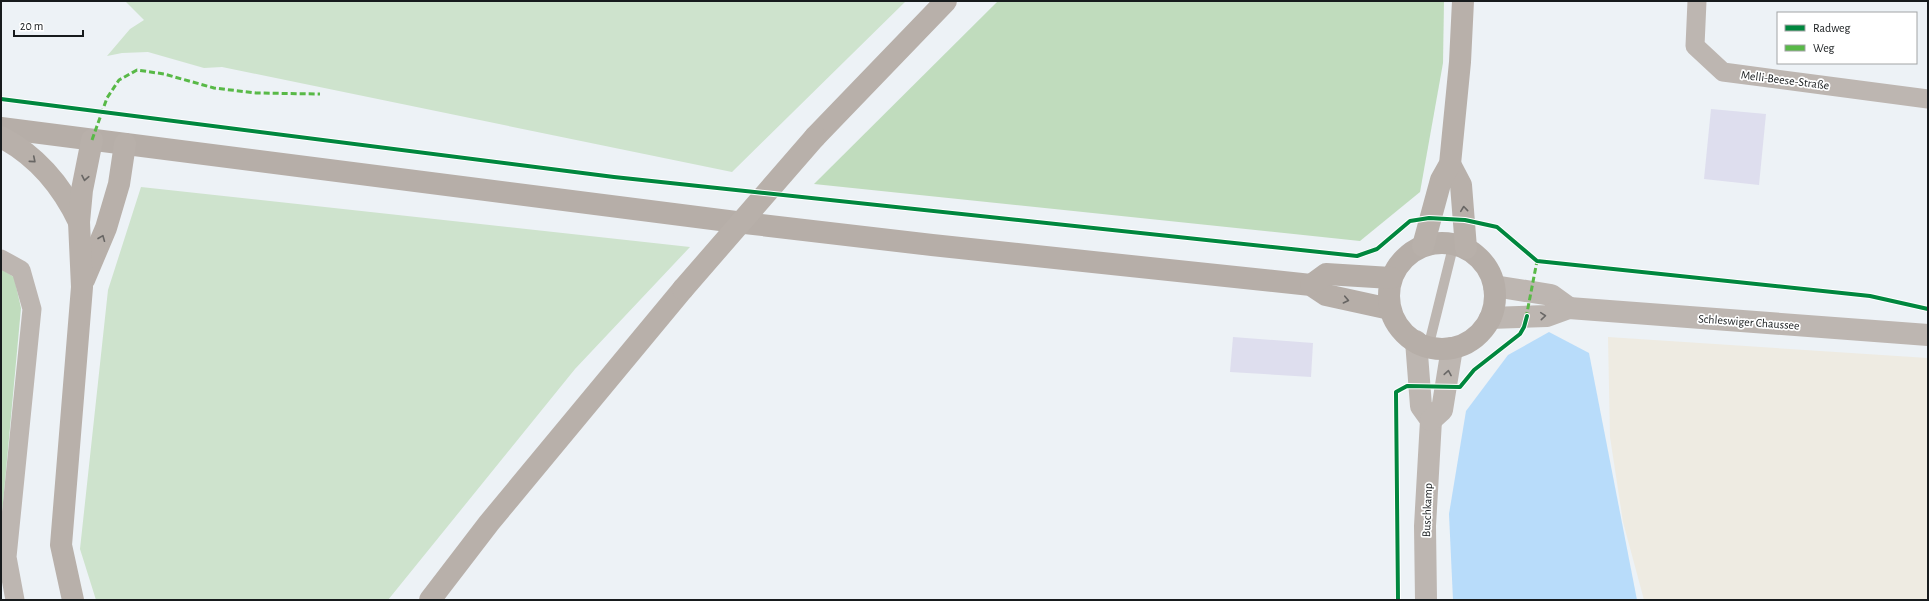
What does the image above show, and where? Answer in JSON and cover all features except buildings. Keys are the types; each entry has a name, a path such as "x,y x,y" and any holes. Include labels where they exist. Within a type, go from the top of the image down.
{"highway":[{"path":"430,600 683,289 815,137 946,1"},
{"path":"1423,246 1441,180 1450,164 1460,62 1463,1"},
{"path":"1,137 33,159 58,185 69,202 78,222"},
{"path":"73,600 61,545 82,287 78,222 82,190 92,140"},
{"path":"82,287 106,228 119,184 125,144"},
{"path":"1450,164 1461,185 1460,246"},
{"path":"418,600 466,554"}],"main road":[{"path":"1,128 736,222 932,245 1311,284 1326,295 1390,309"},
{"path":"1438,242 1460,246 1479,257 1489,270 1494,286 1495,302 1490,318 1481,332 1472,339 1452,348 1422,344 1406,336 1396,324 1390,309 1388,294 1391,278 1398,264 1409,253 1423,246 1438,242"},
{"path":"1311,284 1326,274 1391,278"}],"street":[{"name":"Melli-Beese-Straße","path":"1697,1 1695,46 1723,72 1928,99"},
{"path":"1,259 21,270 32,309 7,557 15,600"},
{"name":"Schleswiger Chaussee","path":"1494,286 1551,296 1569,308"},
{"name":"Schleswiger Chaussee","path":"1490,318 1547,316 1569,308 1928,335"},
{"path":"1422,344 1421,406 1431,420 1442,410 1452,348"},
{"name":"Buschkamp","path":"1426,600 1425,526 1431,420"}],"lane":[{"path":"1422,344 1460,246"}],"shaded area":[{"path":"1608,337 1928,358 1928,600 1644,600 1623,522 1610,437"}],"green space":[{"path":"125,1 906,1 732,172 222,67 204,68 148,52 122,53 107,56 130,29 144,20"},
{"path":"998,1 1444,1 1443,63 1420,192 1360,241 814,184"},
{"path":"141,187 690,247 575,369 388,600 96,600 80,549 108,290"},
{"path":"1,269 14,277 21,308 1,525"}],"water":[{"path":"1549,332 1589,353 1637,600 1453,600 1449,514 1466,411 1508,355"}],"marked path":[{"path":"92,140 107,98 119,80 137,70 164,74 214,88 256,93 320,94"},
{"path":"1526,318 1537,261"}],"cycle path":[{"path":"1,99 614,177 1357,256 1377,249 1410,221 1429,218 1465,220 1497,227 1537,261 1870,296 1928,309"},
{"path":"1398,600 1396,392 1407,386 1460,387 1474,370 1520,334 1527,316"}]}
